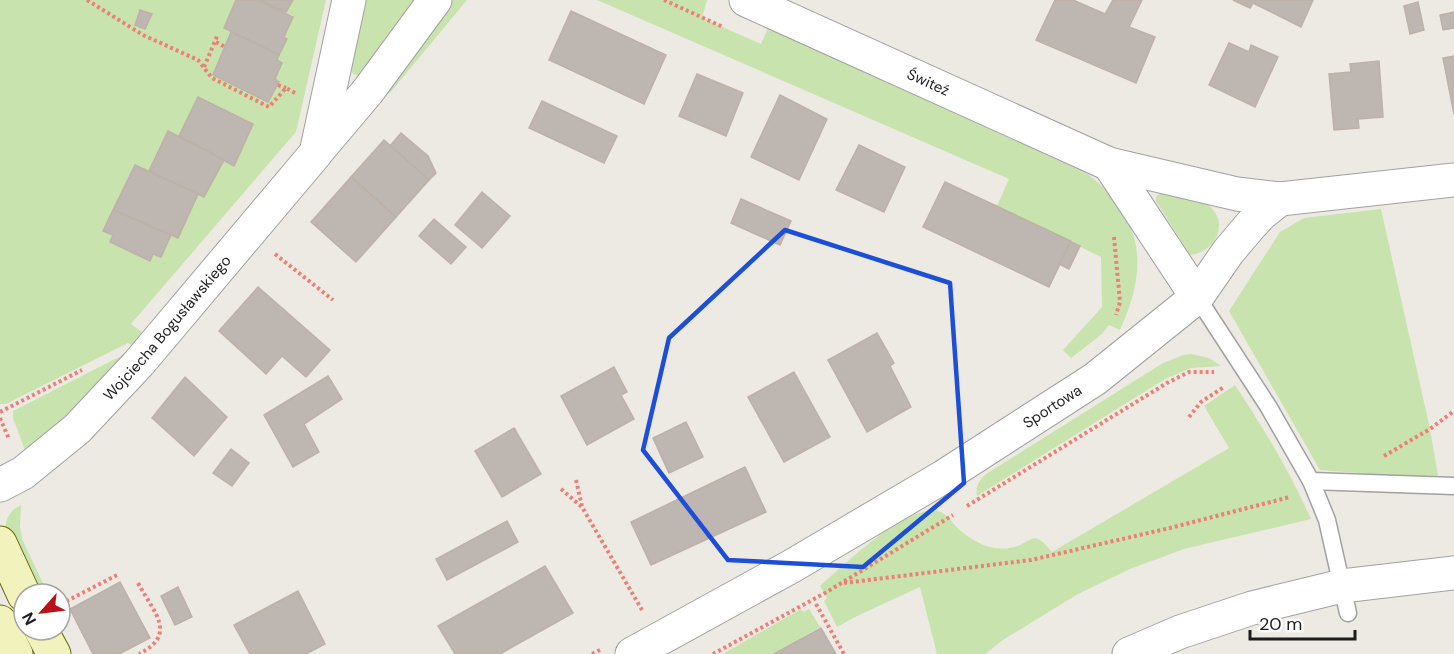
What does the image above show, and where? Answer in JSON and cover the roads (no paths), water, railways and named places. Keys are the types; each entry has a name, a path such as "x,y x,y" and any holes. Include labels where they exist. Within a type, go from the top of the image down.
{"street":[{"name":"Wojciecha Bogusławskiego","path":"316,153 349,0"},
{"name":"Wojciecha Bogusławskiego","path":"0,485 23,473 77,429 139,363 368,92 435,0"},
{"name":"Świteź","path":"746,0 1109,165 1237,194 1280,199"},
{"path":"1109,165 1197,297"},
{"path":"1280,199 1454,180"},
{"name":"Sportowa","path":"631,647 792,566 943,477 1095,379 1197,297 1228,252 1250,226 1280,199"},
{"path":"0,543 18,582"},
{"path":"1129,654 1180,632 1252,608 1345,600 1454,573"},
{"path":"0,621 16,654"}],"lane":[{"path":"1197,297 1295,451 1311,481 1328,520 1345,600"},
{"path":"1311,481 1454,486"}]}
